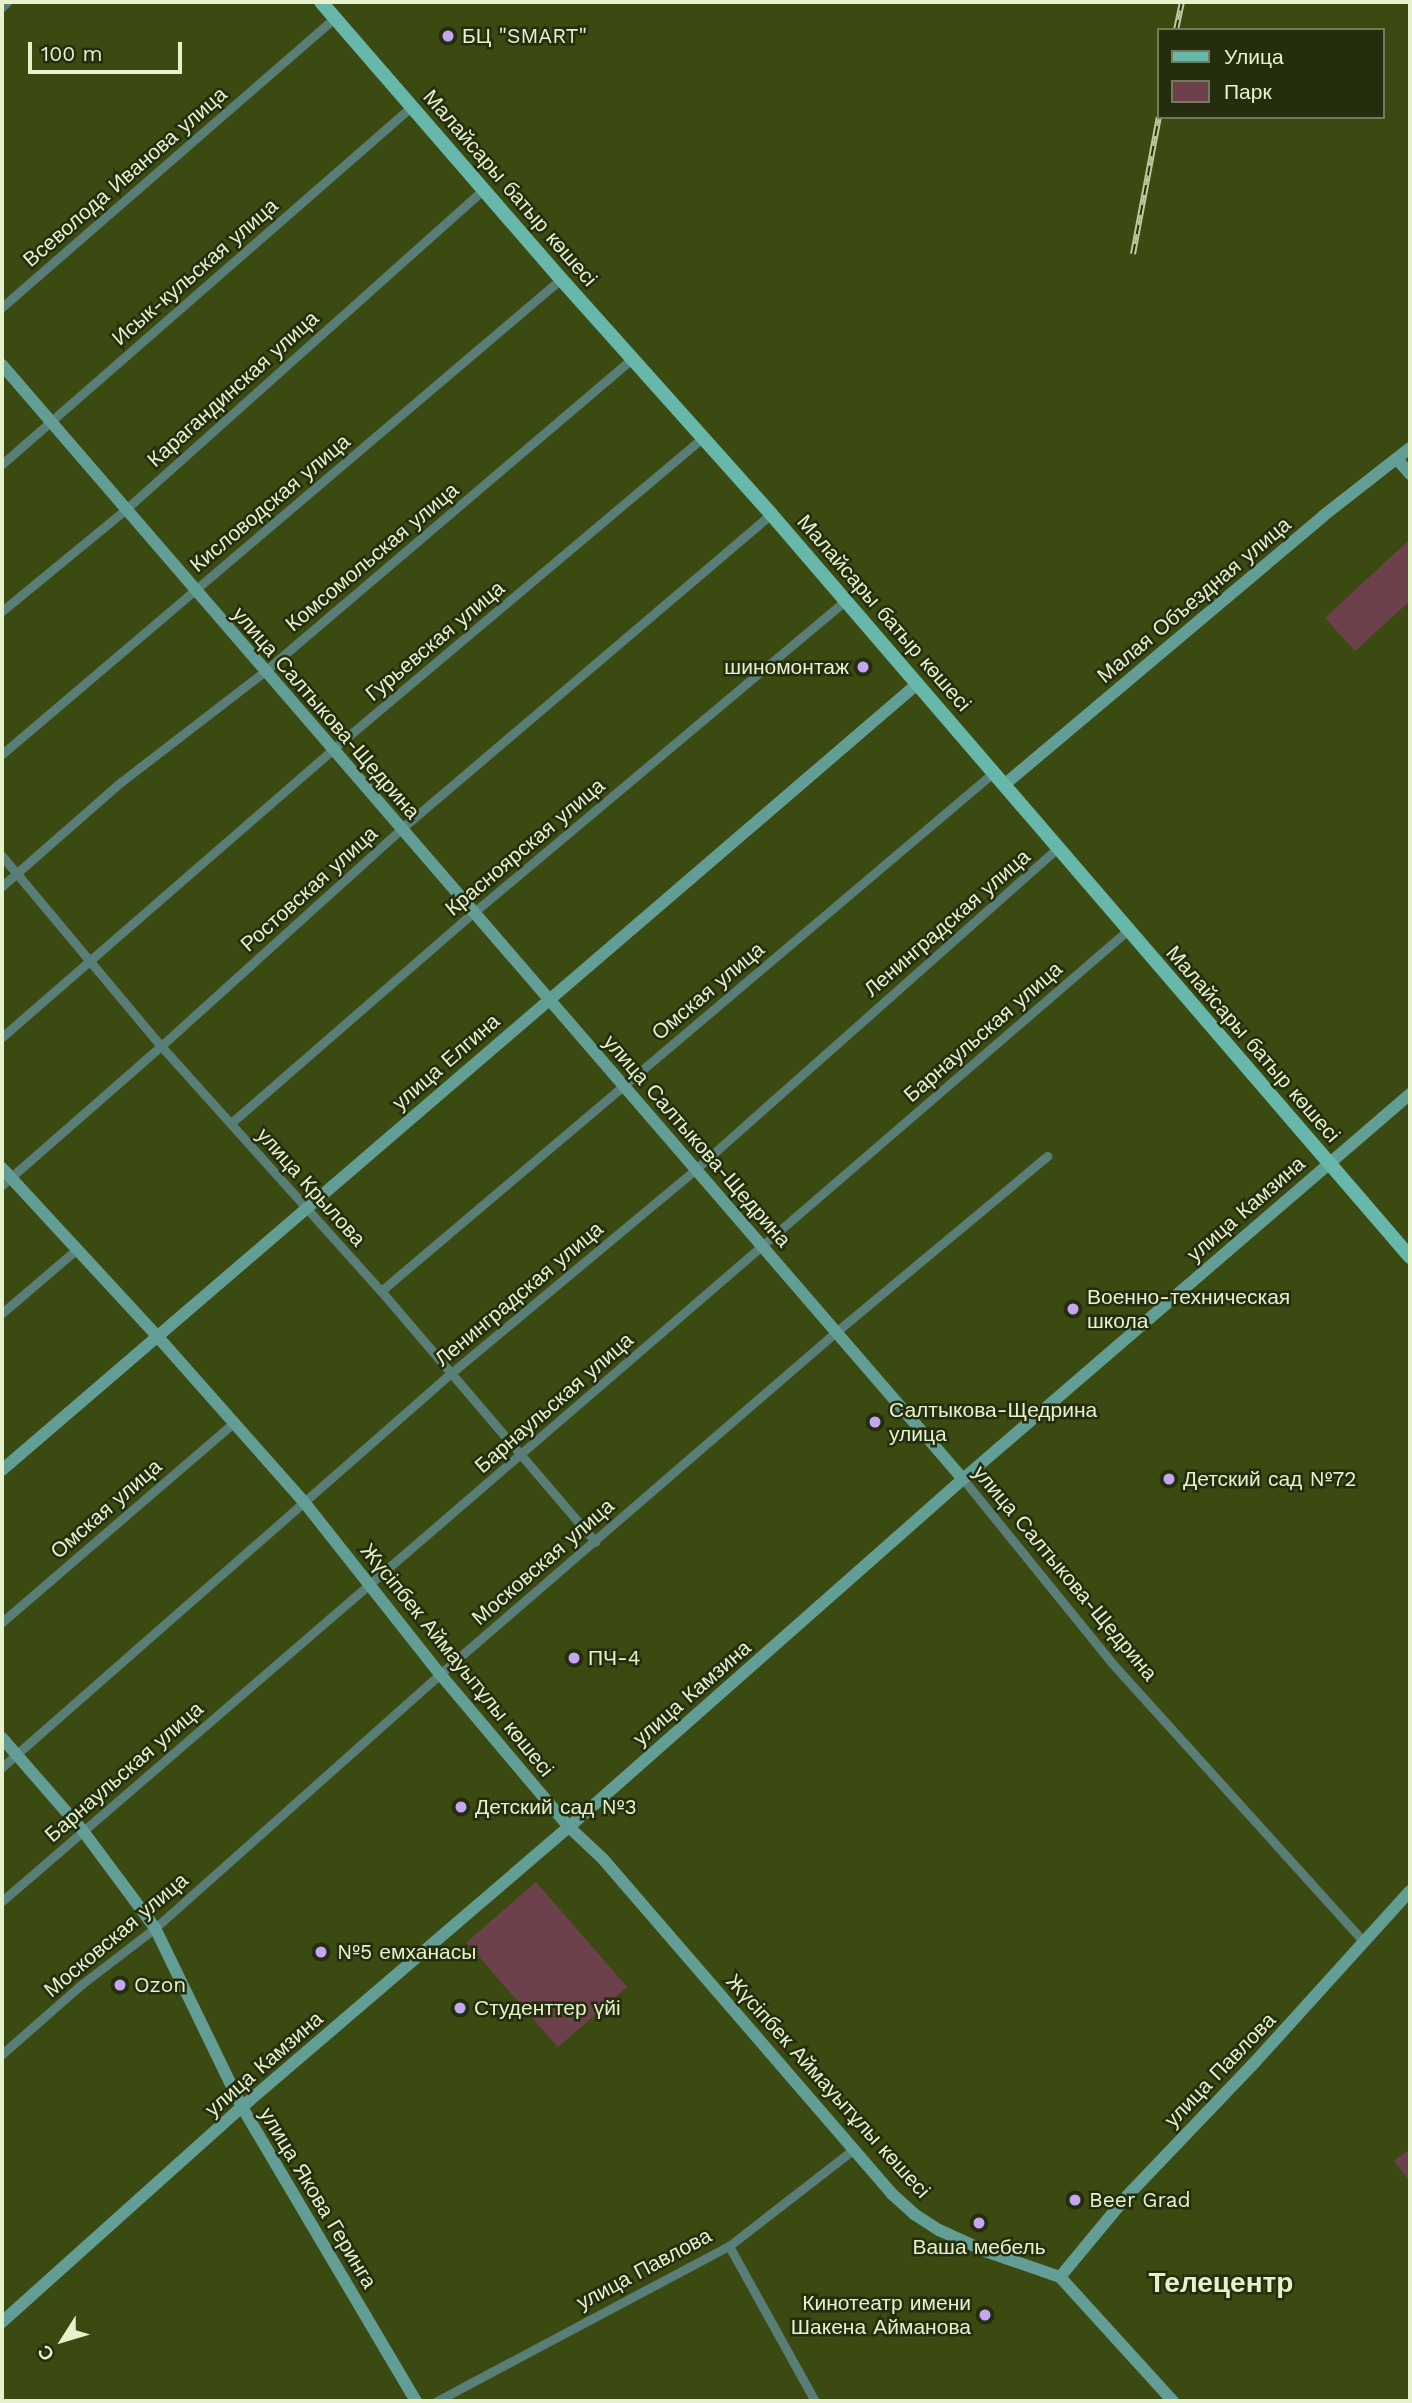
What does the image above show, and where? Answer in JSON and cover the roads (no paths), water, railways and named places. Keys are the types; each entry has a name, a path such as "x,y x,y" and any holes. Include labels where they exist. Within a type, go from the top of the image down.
{"main road":[{"name":"Малайсары батыр көшесі","path":"321,2 995,772 1410,1257"}],"street":[{"path":"2,7 7,2"},
{"name":"Всеволода Иванова улица","path":"2,307 334,18"},
{"name":"Исык-кульская улица","path":"2,464 411,107"},
{"name":"Карагандинская улица","path":"2,611 125,509 484,189"},
{"name":"Кисловодская улица","path":"2,754 561,279"},
{"name":"Комсомольская улица","path":"2,886 121,782 265,671 633,358"},
{"name":"улица Салтыкова-Щедрина","path":"2,365 963,1479 1111,1662 1364,1942"},
{"name":"Гурьевская улица","path":"2,1037 333,749 702,438"},
{"name":"Малая Объездная улица","path":"1004,785 1323,516 1410,448"},
{"path":"1397,459 1410,474"},
{"name":"Ростовская улица","path":"5,1177 161,1046 401,829 771,514"},
{"name":"Красноярская улица","path":"231,1124 473,913 845,601"},
{"name":"улица Елгина","path":"2,1470 306,1210 548,998 917,684"},
{"name":"Омская улица","path":"381,1291 995,772"},
{"name":"Ленинградская улица","path":"2,1767 450,1374 695,1169 1058,848"},
{"name":"улица Крылова","path":"2,856 161,1046 381,1291 595,1542"},
{"name":"Барнаульская улица","path":"2,1900 1128,930"},
{"name":"улица Камзина","path":"2,2322 242,2107 569,1827 963,1479 1410,1094"},
{"name":"Московская улица","path":"2,2054 82,1984 155,1928 440,1674 836,1332 1047,1156"},
{"name":"Жүсіпбек Аймауытұлы көшесі","path":"5,1177 158,1337 304,1502 440,1674 569,1827 603,1859 854,2149 914,2214 985,2251 1060,2277 1093,2310 1173,2401"},
{"path":"2,1313 76,1249"},
{"name":"Омская улица","path":"2,1622 233,1423"},
{"name":"улица Якова Геринга","path":"2,1738 83,1831 155,1928 242,2107 416,2401"},
{"name":"улица Павлова","path":"1060,2277 1119,2205 1410,1891"},
{"name":"улица Павлова","path":"438,2401 729,2246 854,2149"},
{"path":"729,2246 815,2401"}],"railway":[{"path":"1176,28 1182,2"},
{"path":"1133,254 1159,119"}],"place":[{"name":"БЦ \"SMART\"","path":"448,36"},
{"name":"шиномонтаж","path":"863,667"},
{"name":"Военно-техническая школа","path":"1073,1309"},
{"name":"Салтыкова-Щедрина улица","path":"875,1422"},
{"name":"Детский сад №72","path":"1169,1479"},
{"name":"ПЧ-4","path":"574,1658"},
{"name":"Детский сад №3","path":"461,1807"},
{"name":"№5 емханасы","path":"321,1952"},
{"name":"Ozon","path":"120,1985"},
{"name":"Студенттер үйі","path":"460,2008"},
{"name":"Beer Grad","path":"1075,2200"},
{"name":"Ваша мебель","path":"979,2223"},
{"name":"Кинотеатр имени Шакена Айманова","path":"985,2315"}],"district":[{"name":"Телецентр","path":"1221,2283"}]}
